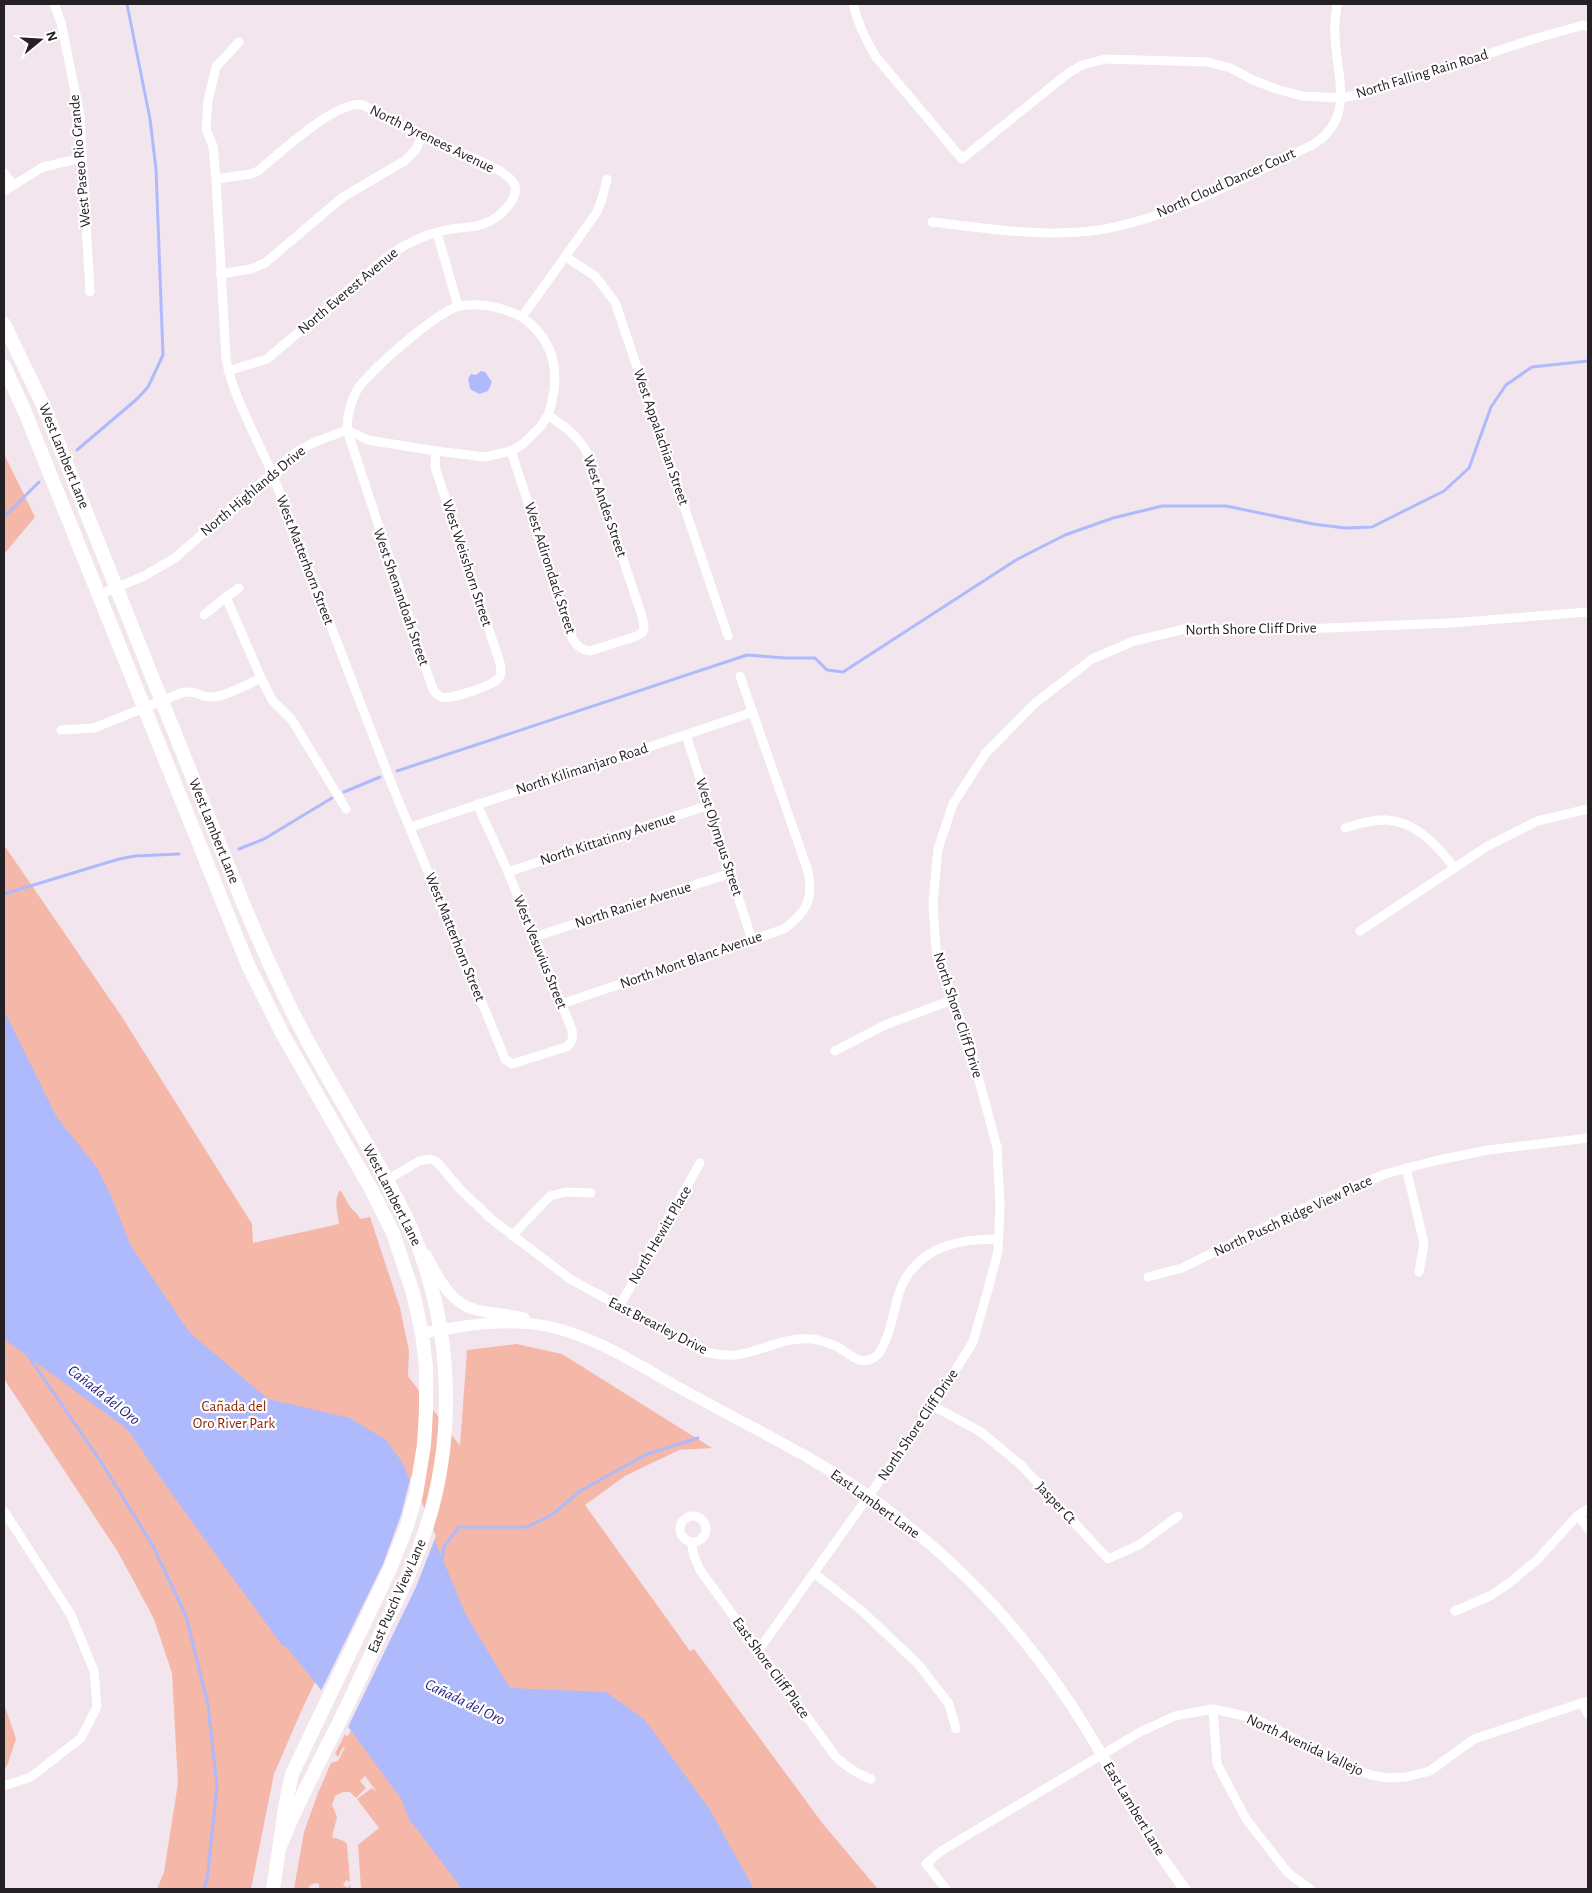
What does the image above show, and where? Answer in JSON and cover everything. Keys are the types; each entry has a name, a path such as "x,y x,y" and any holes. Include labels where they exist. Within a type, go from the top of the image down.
{"main road":[{"name":"West Lambert Lane","path":"4,324 40,397 275,978 312,1050 387,1180 410,1226 432,1288 440,1330"},
{"name":"West Lambert Lane","path":"4,366 25,412 248,965 289,1046 393,1233 413,1293 422,1339"},
{"path":"289,1046 305,1056 343,1118 354,1121"},
{"name":"East Pusch View Lane","path":"281,1844 302,1795 328,1746 411,1569 428,1522 437,1488 444,1447 446,1412 444,1358 440,1330"},
{"name":"East Pusch View Lane","path":"274,1889 286,1802 292,1774 390,1569 410,1516 418,1484 424,1444 426,1399 422,1339"}],"street":[{"name":"West Paseo Rio Grande","path":"54,4 61,22 80,116 90,292"},
{"name":"North Falling Rain Road","path":"853,4 864,38 876,57 962,159 1067,74 1082,65 1105,59 1208,62 1230,68 1276,89 1302,96 1340,98 1368,93 1534,39 1583,25 1588,27"},
{"name":"North Cloud Dancer Court","path":"932,222 1019,232 1060,233 1092,231 1146,218 1191,202 1314,144 1326,136 1335,125 1338,114 1340,98 1334,34 1337,4"},
{"name":"West Matterhorn Street","path":"239,42 216,67 208,101 206,129 213,146 220,274 228,371 256,442 272,473 389,776 502,1051 505,1058 512,1064"},
{"name":"North Pyrenees Avenue","path":"216,179 251,174 258,171 300,135 342,108 357,104 363,105 500,172 512,181 516,187"},
{"path":"220,274 251,270 266,263 343,197 406,160 418,148 422,135"},
{"path":"4,191 12,184 43,167 82,158"},
{"path":"4,174 12,184"},
{"path":"522,317 597,212 607,179"},
{"name":"North Everest Avenue","path":"228,371 267,359 388,256 409,243 462,227 473,227 496,218 512,201 516,193 516,187"},
{"path":"438,233 458,306"},
{"name":"West Appalachian Street","path":"566,257 595,276 615,302 728,636"},
{"path":"478,304 496,306 522,317 540,332 552,360 555,376 554,396 548,415 533,436 511,451 485,457 368,440 347,430 347,418 354,397 364,382 426,325 458,306 478,304"},
{"name":"West Andes Street","path":"548,415 574,434 588,454 642,616 643,632"},
{"name":"North Highlands Drive","path":"99,595 152,572 175,558 304,447 347,430"},
{"name":"West Shenandoah Street","path":"347,430 433,690 440,697 449,698 493,683 501,675"},
{"name":"West Weisshorn Street","path":"436,451 435,467 500,663 501,675"},
{"name":"West Adirondack Street","path":"511,451 573,640 578,647 590,651 637,636 643,632"},
{"path":"204,616 238,588"},
{"path":"226,597 272,700 292,720 346,809"},
{"name":"North Shore Cliff Drive","path":"758,1651 933,1406 973,1342 996,1260 1000,1206 997,1147 973,1058 936,949 933,903 938,849 953,804 985,754 1034,704 1092,659 1134,641 1185,628 1307,629 1450,623 1588,612"},
{"path":"740,676 753,712"},
{"path":"62,730 94,728 188,692 193,691 207,697 218,696 261,678"},
{"name":"North Kilimanjaro Road","path":"411,827 753,712"},
{"name":"North Mont Blanc Avenue","path":"561,1004 784,929 800,916 806,908 810,890 808,872 753,712"},
{"name":"West Olympus Street","path":"686,734 752,940"},
{"name":"West Vesuvius Street","path":"477,804 508,872 572,1030 573,1038 566,1047 512,1064"},
{"name":"North Kittatinny Avenue","path":"508,872 709,805"},
{"path":"1360,931 1486,847 1537,821 1588,809"},
{"path":"1345,828 1369,821 1387,820 1405,824 1434,843 1454,867"},
{"name":"North Ranier Avenue","path":"534,938 731,873"},
{"path":"834,1051 885,1025 952,1000"},
{"name":"North Pusch Ridge View Place","path":"1148,1277 1182,1268 1312,1204 1384,1174 1488,1150 1588,1138"},
{"name":"East Brearley Drive","path":"387,1180 419,1161 431,1159 437,1162 460,1189 484,1212 512,1236 570,1279 704,1352 717,1355 736,1355 782,1341 813,1339 837,1347 853,1359 868,1360 877,1356 884,1344 906,1276 921,1260 940,1247 947,1245 970,1239 998,1239"},
{"name":"North Hewitt Place","path":"619,1307 700,1163"},
{"path":"1406,1168 1424,1242 1419,1272"},
{"path":"512,1236 550,1196 566,1192 591,1193"},
{"path":"410,1226 443,1285 459,1303 477,1310 523,1317 544,1326"},
{"name":"East Lambert Lane","path":"422,1339 440,1330 496,1322 544,1326 574,1334 622,1357 814,1461 869,1496 933,1547 1000,1614 1060,1690 1102,1756 1144,1829 1185,1889"},
{"name":"Jasper Ct","path":"933,1406 981,1432 1021,1465 1108,1559 1139,1545 1178,1516"},
{"path":"1455,1611 1490,1596 1508,1584 1537,1560 1578,1516 1588,1509"},
{"path":"4,1511 71,1616 94,1671 96,1707 81,1738 31,1777 4,1786"},
{"path":"1578,1516 1588,1528"},
{"name":"East Shore Cliff Place","path":"691,1542 700,1570 836,1757 847,1768 871,1779"},
{"path":"814,1573 862,1611 918,1664 949,1704 956,1729"},
{"path":"1585,1702 1588,1714"},
{"name":"North Avenida Vallejo","path":"946,1889 926,1864 942,1851 1140,1732 1175,1716 1213,1709 1254,1718 1351,1768 1371,1775 1388,1778 1406,1777 1430,1771 1474,1739 1585,1702"},
{"path":"1213,1709 1217,1764 1246,1819 1288,1873 1310,1889"}],"green space":[{"path":"4,454 35,517 4,554"},
{"name":"Cañada del Oro River Park","path":"4,845 122,1017 252,1224 253,1243 339,1224 336,1203 340,1190 360,1219 370,1217 400,1308 409,1351 408,1376 460,1446 467,1350 516,1344 562,1354 712,1448 679,1450 625,1476 585,1505 690,1651 694,1649 823,1824 878,1889 361,1889 358,1845 379,1828 357,1799 372,1788 377,1792 365,1776 360,1781 366,1788 356,1798 350,1792 343,1792 335,1796 332,1805 337,1817 332,1837 347,1844 350,1882 346,1880 343,1885 348,1888 350,1884 351,1889 319,1889 319,1884 317,1883 312,1884 307,1889 294,1889 304,1832 318,1793 331,1763 338,1761 345,1747 343,1747 338,1757 335,1754 345,1734 347,1737 358,1720 347,1616 303,1707 274,1774 251,1889 157,1889 164,1872 178,1783 172,1673 154,1619 118,1552 4,1379"},
{"path":"4,1704 16,1739 7,1766 4,1769"}],"water":[{"path":"481,371 485,372 492,382 488,391 479,394 470,389 468,379 471,374 476,375"},
{"name":"Cañada del Oro","path":"4,1010 56,1116 97,1168 111,1196 131,1246 190,1333 268,1399 350,1418 386,1440 402,1462 466,1615 510,1688 606,1692 644,1719 709,1808 754,1889 462,1889 409,1819 402,1800 318,1686 288,1649 281,1644 127,1429 4,1339"}],"pier":[{"path":"411,1476 436,1536 416,1587 347,1729 320,1693 383,1564 401,1515"}],"waterway":[{"path":"77,450 137,399 148,387 163,355 156,169 150,119 127,4"},
{"path":"397,771 747,655 815,658 827,670 843,672 1016,560 1065,535 1113,518 1162,506 1226,506 1313,524 1345,528 1372,527 1444,491 1469,468 1491,407 1506,385 1532,367 1588,361"},
{"path":"4,517 39,482"},
{"path":"344,792 380,777"},
{"path":"239,849 264,839 332,798"},
{"path":"4,894 119,859 135,856 179,854"},
{"path":"27,1354 101,1462 153,1546 186,1616 208,1705 217,1786 207,1880 204,1889"},
{"path":"442,1562 444,1547 459,1527 527,1527 553,1514 580,1491 647,1454 698,1438"}]}
